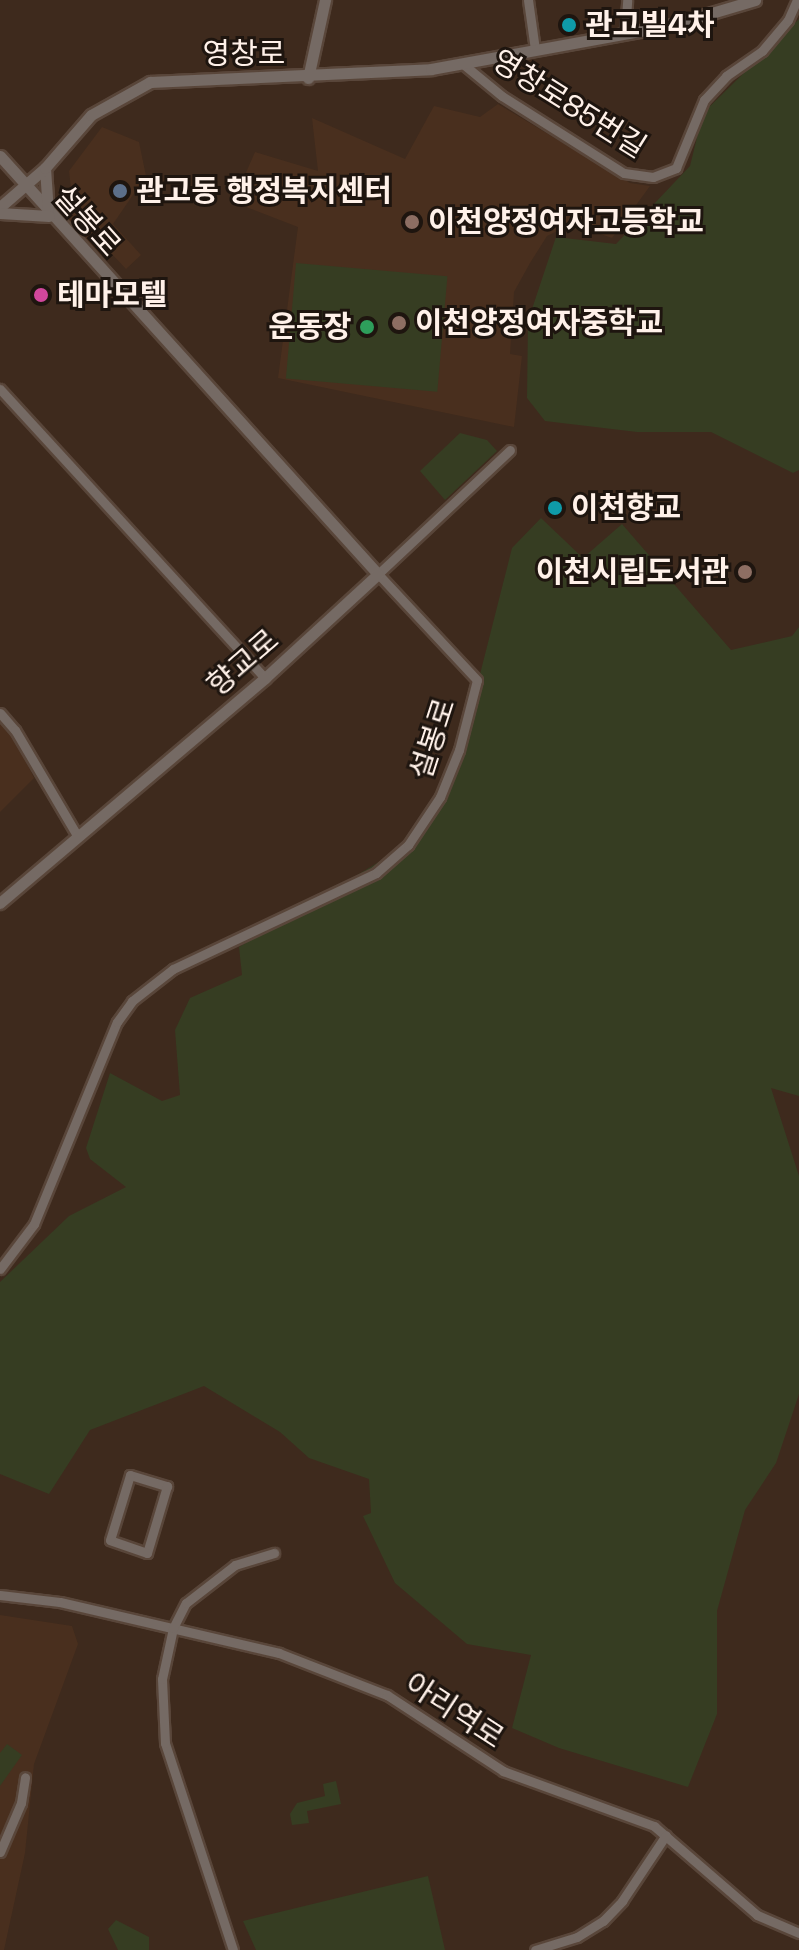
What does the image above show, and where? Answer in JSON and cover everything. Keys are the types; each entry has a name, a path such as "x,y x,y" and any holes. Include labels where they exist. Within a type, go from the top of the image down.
{"street":[{"path":"308,78 325,0"},
{"path":"528,0 535,49"},
{"path":"625,32 627,0"},
{"name":"영창로","path":"0,210 45,168 91,115 135,87 171,79 308,78 463,64 673,24 727,2 755,0"},
{"name":"영창로85번길","path":"463,64 502,96 624,173 653,177 676,168 704,100 726,76 762,51 788,20 797,0"},
{"name":"설봉로","path":"0,156 50,217 477,680 459,750 440,797 408,845 376,873 173,969 132,1001 117,1022 34,1224 0,1269"},
{"path":"0,210 50,217 45,168"},
{"path":"0,389 265,678"},
{"name":"향교로","path":"0,903 265,678 510,450"},
{"path":"0,713 15,730 78,837"},
{"path":"130,1475 167,1486 147,1553 110,1540 130,1475"},
{"path":"233,1950 161,1723 162,1679 173,1628 203,1586 235,1565 274,1553"},
{"name":"아리역로","path":"0,1595 173,1628 279,1653 387,1695 503,1771 640,1819 666,1835 757,1915 799,1933"},
{"path":"0,1852 21,1803 25,1777"},
{"path":"535,1950 577,1937 603,1921 622,1901 666,1835"}],"shaded area":[{"path":"498,104 630,183 650,186 612,238 572,224 547,236 530,263 514,292 510,354 522,356 514,427 278,378 298,227 233,202 255,152 318,171 312,118 405,159 434,106 480,117"},
{"name":"관고동 행정복지센터","path":"102,127 139,142 146,176 113,224 141,255 126,269 108,250 96,261 63,219 71,188 69,171"},
{"path":"0,720 11,729 34,778 0,812"},
{"path":"0,1615 72,1626 78,1644 34,1764 25,1853 4,1950 0,1950"}],"green space":[{"path":"799,19 799,470 793,473 711,432 637,432 545,421 527,398 528,321 556,237 616,244 690,166 703,113"},
{"name":"운동장","path":"296,263 447,276 437,392 286,379"},
{"path":"460,433 487,440 497,451 445,500 420,471"},
{"path":"541,518 583,558 622,524 731,650 792,636 799,627 799,1096 771,1088 799,1176 799,1394 776,1463 745,1510 717,1611 717,1714 688,1787 559,1748 512,1728 531,1655 467,1644 395,1583 363,1516 371,1513 369,1479 309,1458 280,1432 204,1386 90,1430 49,1494 0,1474 0,1282 69,1216 126,1187 90,1159 86,1148 110,1073 162,1101 180,1095 175,1030 190,998 242,975 239,947 382,860 420,830 461,749 512,548"},
{"path":"7,1744 22,1755 0,1786 0,1753"},
{"path":"336,1781 341,1804 307,1811 309,1823 292,1825 290,1814 297,1803 325,1796 323,1784"},
{"path":"428,1876 445,1950 256,1950 243,1921"},
{"path":"116,1920 149,1937 149,1950 118,1950 108,1929"}],"place":[{"name":"관고빌4차","path":"569,25"},
{"name":"관고동 행정복지센터","path":"120,191"},
{"name":"이천양정여자고등학교","path":"412,222"},
{"name":"테마모텔","path":"41,295"},
{"name":"이천양정여자중학교","path":"399,323"},
{"name":"운동장","path":"367,327"},
{"name":"이천향교","path":"555,508"},
{"name":"이천시립도서관","path":"745,572"}]}
